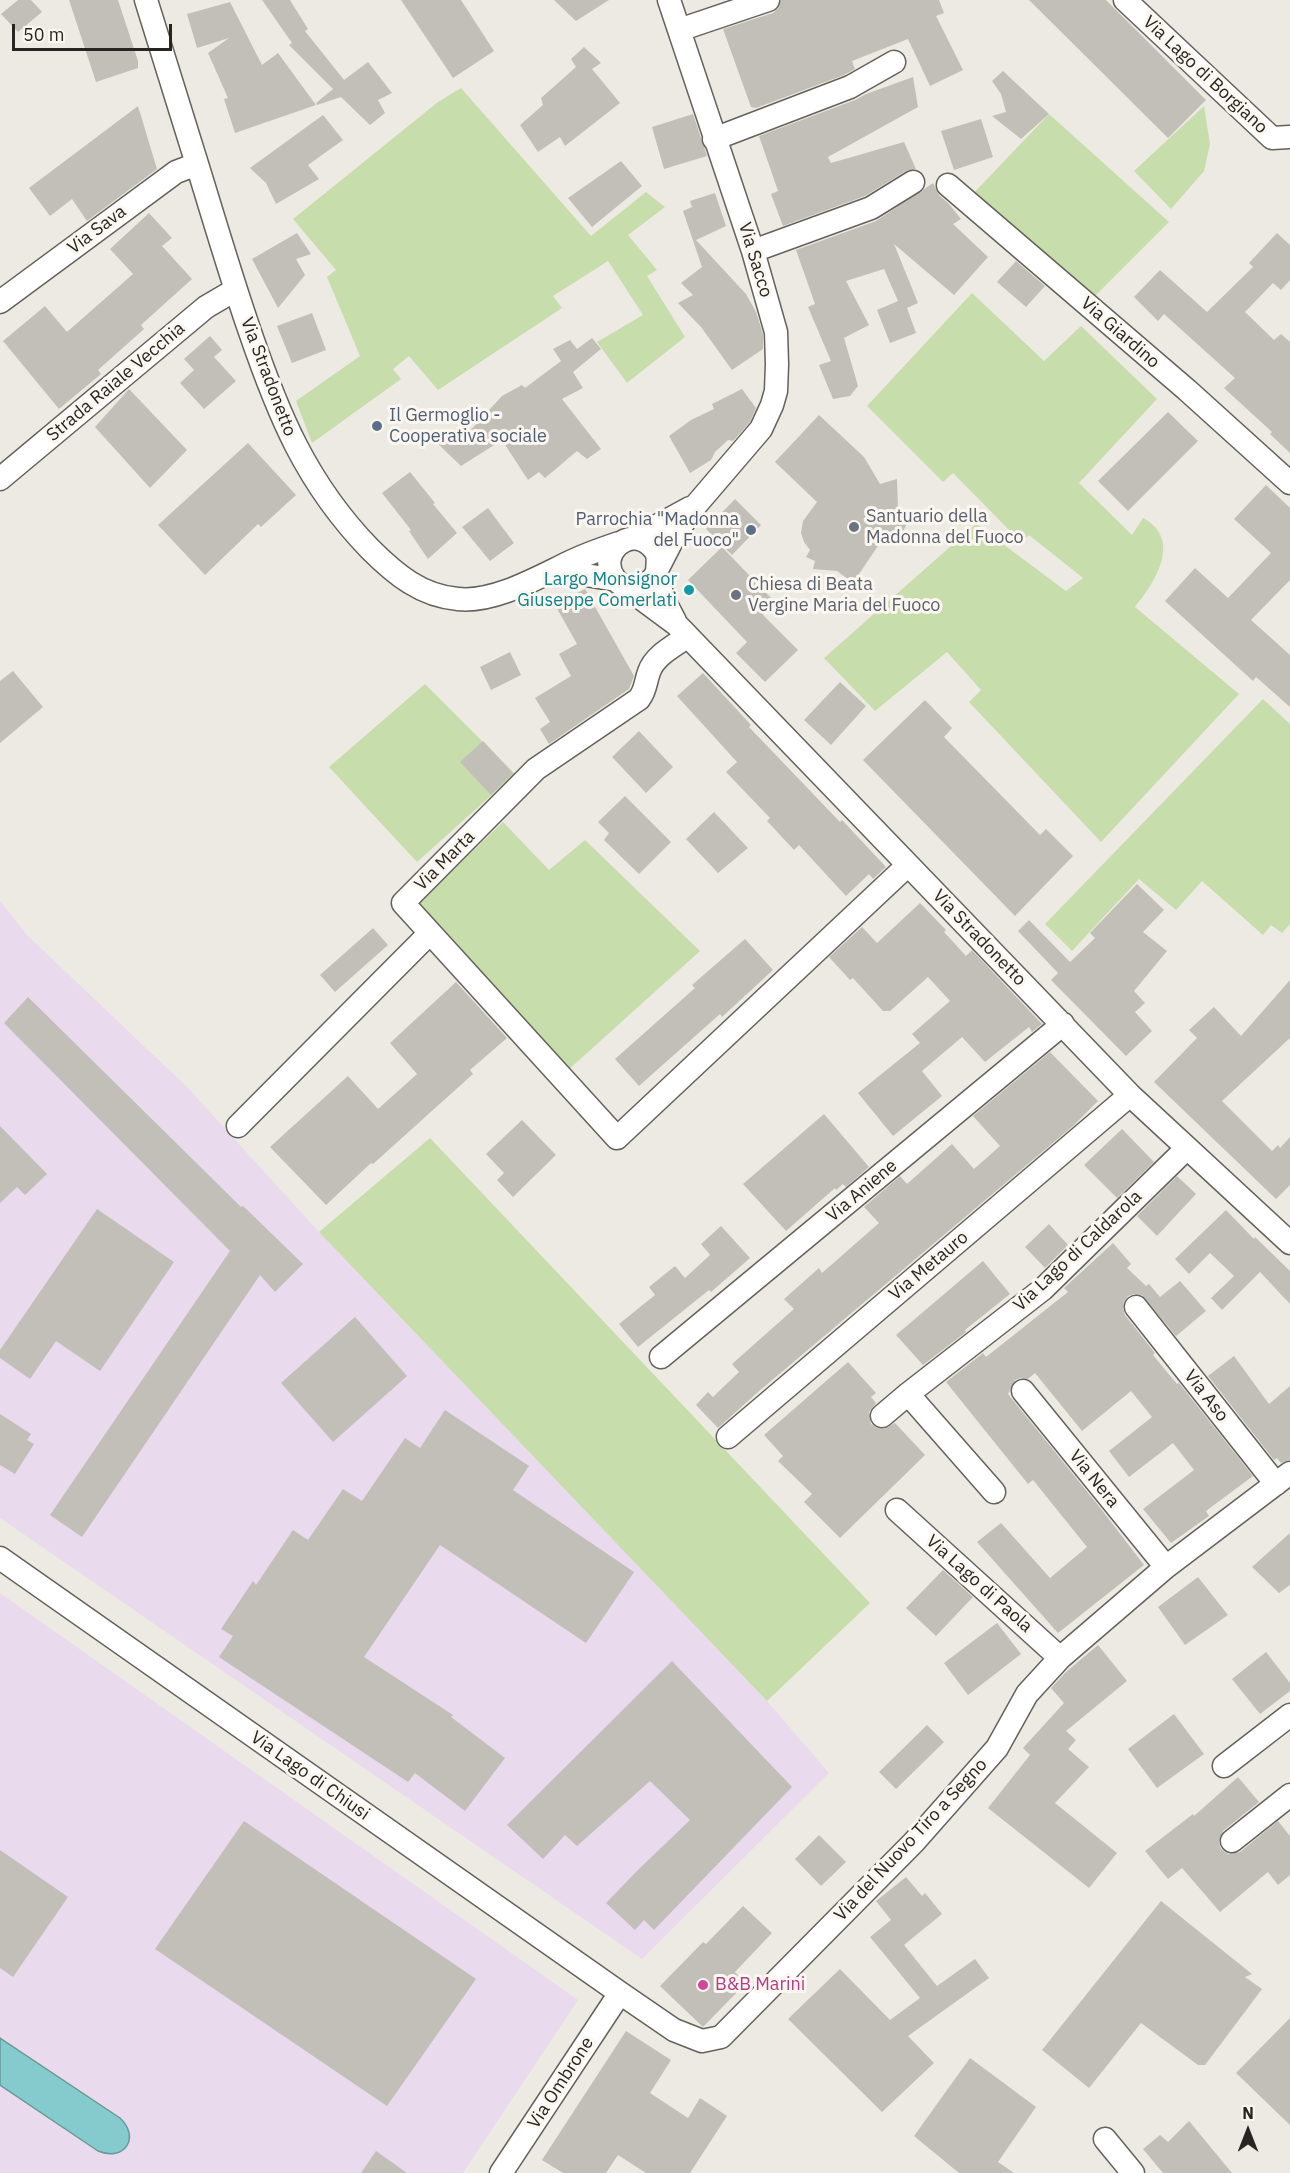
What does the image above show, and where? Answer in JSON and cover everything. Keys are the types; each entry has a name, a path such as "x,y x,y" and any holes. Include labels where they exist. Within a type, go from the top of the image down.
{"street":[{"name":"Via Stradonetto","path":"146,0 235,290 270,392 292,442 321,491 359,538 401,578 441,597 460,600 480,599 544,576 593,552 627,541"},
{"name":"Via Sacco","path":"658,570 676,533 696,505 754,439 767,417 776,391 777,349 776,332 753,251 669,0"},
{"path":"679,30 768,0"},
{"name":"Via Lago di Borgiano","path":"1125,0 1272,138 1290,137"},
{"path":"714,139 850,87 894,62"},
{"name":"Via Sava","path":"0,303 176,172 197,164"},
{"path":"753,251 871,208 913,182"},
{"name":"Via Giardino","path":"948,184 1187,390 1290,483"},
{"name":"Strada Raiale Vecchia","path":"0,479 206,307 235,290"},
{"name":"Via Sacco","path":"627,541 696,505"},
{"path":"642,539 653,547 659,559 658,570 648,584 630,587 619,583 610,571 609,561 612,551 627,541 642,539"},
{"name":"Via Stradonetto","path":"658,570 664,600 682,631"},
{"name":"Via Stradonetto","path":"544,576 580,574 619,583 682,631 1130,1095 1187,1148 1286,1230"},
{"name":"Via Marta","path":"430,933 403,903 536,769 639,699 646,690 649,671 682,631"},
{"path":"238,1126 430,933 617,1138 908,865"},
{"name":"Via Aniene","path":"661,1357 1063,1024"},
{"name":"Via Metauro","path":"728,1437 1130,1095"},
{"name":"Via Lago di Caldarola","path":"882,1416 1043,1289 1187,1148"},
{"name":"Via Aso","path":"1136,1307 1283,1479"},
{"name":"Via Nera","path":"1023,1391 1166,1567"},
{"path":"908,1394 994,1492"},
{"name":"Via del Nuovo Tiro a Segno","path":"620,1993 674,2030 702,2041 721,2037 914,1842 997,1748 1027,1694 1060,1658 1166,1567 1283,1479"},
{"name":"Via Lago di Paola","path":"897,1510 1060,1658"},
{"name":"Via Lago di Chiusi","path":"0,1558 620,1993"},
{"path":"1224,1766 1290,1715"},
{"path":"1232,1841 1290,1795"},
{"name":"Via Ombrone","path":"501,2173 620,1993"},
{"path":"1105,2139 1133,2173"}],"shaded area":[{"path":"0,901 27,935 187,1087 319,1232 767,1701 829,1773 642,1959 0,1518"},
{"path":"0,1593 578,2000 463,2173 0,2173"}],"green space":[{"path":"461,88 591,236 646,192 665,207 628,235 657,270 647,276 685,337 627,383 597,342 643,315 608,261 553,296 562,308 438,390 409,356 393,369 401,379 312,443 296,401 360,356 327,277 336,270 293,219 438,102"},
{"path":"1204,106 1210,144 1204,171 1171,209 1134,171"},
{"path":"1049,114 1169,222 1090,301 971,196"},
{"path":"972,293 1044,361 1081,326 1157,399 1079,483 1132,535 1143,518 1155,527 1161,538 1162,561 1150,586 1135,607 1239,694 1101,842 969,702 981,690 947,652 875,711 824,658 976,524 1066,591 1083,578 1029,535 1021,542 953,473 943,482 867,406"},
{"path":"425,684 515,774 417,862 329,767"},
{"path":"1263,699 1290,724 1290,924 1282,933 1271,925 1263,935 1202,881 1176,910 1139,879 1072,951 1045,924"},
{"path":"503,822 549,870 585,840 700,951 566,1072 416,905"},
{"path":"430,1138 870,1603 767,1701 319,1232"}],"water":[{"path":"0,2038 120,2118 129,2133 127,2146 115,2153 107,2154 98,2151 0,2085"}],"building":[{"path":"18,0 31,0 42,12 18,32 1,14"},
{"path":"69,0 118,0 138,61 138,68 96,82"},
{"path":"262,0 290,0 308,29 305,31 344,80 368,62 392,93 378,100 385,113 370,125 341,97 317,105 316,103 333,89 289,45 292,43"},
{"path":"401,0 461,0 494,51 453,78"},
{"path":"554,0 609,0 576,21"},
{"path":"781,0 939,0 944,13 936,16 963,70 930,86 908,39 852,61 855,69 844,75 756,108 751,107 723,29 773,13"},
{"path":"1029,0 1106,0 1206,100 1168,138"},
{"path":"230,2 262,65 278,53 316,105 235,133 224,99 228,98 208,53 229,38 197,48 187,14"},
{"path":"584,47 601,63 592,69 620,103 565,146 560,137 538,152 520,125 543,105 541,98 576,67 571,59"},
{"path":"1003,71 1049,114 1021,139 992,116 1006,112 1001,94 992,81"},
{"path":"913,77 918,107 828,157 831,163 904,142 916,169 906,171 865,196 783,226 771,194 778,191 759,136"},
{"path":"138,106 157,169 87,221 72,199 50,216 29,188"},
{"path":"693,114 707,156 664,169 652,127"},
{"path":"323,115 343,140 308,165 319,179 276,204 266,183 250,168"},
{"path":"981,119 993,157 954,170 941,131"},
{"path":"621,161 642,186 592,227 568,198"},
{"path":"933,183 939,195 961,219 953,224 988,257 954,295 894,244 918,303 907,308 916,333 890,343 877,310 898,301 884,269 846,281 869,325 844,338 858,386 850,396 833,399 819,365 831,361 808,307 815,304 796,250 876,221"},
{"path":"715,193 726,226 696,240 746,294 756,312 763,334 763,349 732,370 701,327 678,303 693,295 681,283 702,267 683,211 692,207 690,201"},
{"path":"149,213 172,238 162,246 192,279 141,325 144,329 98,370 101,374 59,409 3,341 45,306 67,332 133,274 110,249"},
{"path":"297,233 311,254 296,259 305,275 278,308 252,259"},
{"path":"1277,233 1290,245 1290,280 1281,290 1273,283 1245,312 1274,340 1281,334 1290,342 1290,453 1270,434 1272,432 1224,388 1235,378 1164,314 1158,321 1134,297 1160,270 1207,312 1253,267 1249,263"},
{"path":"1016,261 1045,286 1026,307 997,282"},
{"path":"312,313 326,350 292,363 277,326"},
{"path":"210,336 222,350 214,357 236,381 204,409 180,383 194,370 184,359"},
{"path":"592,338 601,349 573,372 583,388 562,399 601,449 587,459 577,451 545,478 539,472 528,480 502,440 461,466 434,440 463,426 468,433 502,396 522,385 525,388 561,361 553,349 570,340 577,349"},
{"path":"129,389 187,450 150,488 95,427"},
{"path":"742,389 756,408 750,422 733,441 728,440 715,452 711,460 690,473 669,436 691,420 714,409 712,404"},
{"path":"1168,412 1198,441 1128,511 1098,481"},
{"name":"Santuario della Madonna del Fuoco","path":"819,415 864,457 880,484 897,479 898,510 912,512 897,545 886,534 853,583 837,571 813,569 815,561 806,557 810,550 801,533 803,521 817,502 775,462"},
{"path":"248,443 296,495 261,527 258,524 205,575 158,525"},
{"path":"410,472 457,533 428,559 409,531 411,530 382,493"},
{"path":"1266,485 1290,508 1290,580 1251,620 1290,655 1290,707 1256,677 1253,681 1165,601 1195,568 1228,598 1271,553 1234,519"},
{"path":"735,499 761,525 732,555 706,529"},
{"path":"488,508 514,543 490,561 462,527"},
{"name":"Chiesa di Beata Vergine Maria del Fuoco","path":"722,547 776,603 763,615 798,650 765,682 736,653 747,642 688,580"},
{"path":"585,589 634,676 629,689 549,744 540,729 550,722 535,698 571,676 559,654 577,644 555,605"},
{"path":"510,652 521,675 491,690 480,667"},
{"path":"13,671 43,707 0,743 0,681"},
{"path":"703,673 751,725 749,727 886,867 873,879 869,874 846,896 799,845 794,850 767,821 770,818 726,772 737,762 677,696"},
{"path":"840,682 866,706 831,745 804,720"},
{"path":"925,700 952,728 944,737 1040,835 1046,829 1073,856 1015,916 863,760"},
{"path":"639,731 673,767 646,793 612,757"},
{"path":"483,741 513,773 491,795 460,762"},
{"path":"625,796 671,842 639,874 604,840 609,833 598,822"},
{"path":"714,812 748,848 718,873 686,839"},
{"path":"1137,884 1164,910 1143,932 1167,951 1134,991 1145,1003 1135,1012 1152,1031 1126,1056 1051,980 1058,973 1018,931 1029,920 1070,962 1095,938 1090,933"},
{"path":"920,903 946,930 944,932 966,956 972,950 1042,1024 1032,1032 1029,1027 985,1062 962,1037 922,1071 942,1096 893,1136 858,1093 920,1043 912,1034 950,1001 928,977 890,1011 883,1011 853,978 850,980 829,957 862,927 877,943"},
{"path":"373,928 388,945 335,992 320,975"},
{"path":"745,939 773,970 722,1017 720,1014 639,1086 615,1059 695,988 692,985"},
{"path":"1290,980 1290,1038 1222,1101 1272,1151 1278,1145 1280,1148 1290,1137 1290,1185 1276,1199 1154,1082 1197,1038 1189,1030 1214,1007 1241,1036"},
{"path":"456,982 507,1038 470,1070 473,1074 326,1205 270,1147 348,1076 378,1109 417,1074 390,1043"},
{"path":"28,997 241,1207 243,1206 303,1264 275,1292 260,1275 82,1537 50,1515 230,1251 4,1023"},
{"path":"1050,1052 1098,1101 1073,1126 718,1428 696,1405 708,1392 713,1397 739,1372 732,1364 794,1309 784,1299 819,1268 822,1273 879,1223 864,1207 900,1176 907,1184 952,1144 974,1169 1000,1146 973,1116"},
{"path":"824,1114 869,1167 846,1187 843,1184 836,1190 835,1188 786,1231 743,1184"},
{"path":"522,1120 556,1155 513,1197 497,1180 504,1173 486,1154"},
{"path":"0,1126 47,1174 25,1195 17,1187 0,1203"},
{"path":"1122,1129 1154,1162 1117,1198 1084,1165"},
{"path":"1177,1176 1196,1194 1157,1236 1137,1216"},
{"path":"97,1209 174,1262 100,1371 56,1341 30,1379 0,1358 0,1350"},
{"path":"1226,1210 1290,1271 1290,1304 1260,1272 1222,1310 1211,1298 1234,1276 1210,1253 1189,1274 1175,1259"},
{"path":"1049,1224 1068,1245 1045,1268 1025,1247"},
{"path":"721,1226 750,1258 711,1292 709,1290 638,1347 619,1324 655,1295 649,1287 675,1266 685,1278 710,1255 701,1244"},
{"path":"1113,1243 1131,1264 1127,1268 1146,1286 1149,1284 1160,1297 1180,1281 1206,1311 1176,1336 1142,1295 1128,1296 1123,1308 1125,1315 1155,1353 1153,1355 1177,1384 1179,1383 1253,1476 1206,1511 1209,1516 1171,1543 1143,1509 1194,1470 1173,1443 1129,1477 1109,1451 1152,1417 1131,1391 1082,1431 1035,1373 1028,1379 1015,1380 1008,1394 1144,1565 1058,1633 977,1542 1001,1523 1050,1578 1087,1547 1033,1480 1028,1484 946,1382 983,1353 986,1357 1068,1292 1064,1288"},
{"path":"983,1261 1010,1294 923,1365 896,1335"},
{"path":"355,1317 407,1376 333,1442 281,1383"},
{"path":"1234,1356 1269,1404 1290,1386 1290,1460 1281,1463 1277,1458 1274,1460 1208,1376"},
{"path":"848,1362 876,1393 871,1397 876,1403 869,1412 871,1424 884,1429 895,1423 925,1455 840,1538 804,1502 812,1494 778,1461 783,1456 764,1435"},
{"path":"445,1410 529,1466 513,1490 634,1572 586,1643 440,1545 364,1657 453,1715 451,1717 505,1758 465,1811 415,1773 408,1782 219,1657 233,1636 221,1629 253,1581 256,1585 293,1530 308,1540 343,1489 362,1501 405,1438 420,1448"},
{"path":"0,1414 31,1434 27,1440 34,1444 15,1474 0,1465"},
{"path":"1290,1533 1290,1585 1279,1593 1252,1567"},
{"path":"943,1570 973,1597 936,1636 906,1608"},
{"path":"1198,1577 1228,1615 1185,1645 1158,1607"},
{"path":"997,1623 1021,1654 968,1695 944,1663"},
{"path":"1098,1645 1127,1681 1066,1731 1076,1740 1068,1749 1089,1767 1055,1803 1117,1853 1089,1888 988,1808 1030,1755 1023,1748 1064,1703 1051,1688"},
{"path":"1266,1652 1290,1683 1290,1691 1260,1714 1232,1679"},
{"path":"672,1661 792,1787 654,1930 644,1920 635,1930 606,1903 690,1820 650,1781 577,1846 565,1835 543,1859 507,1825"},
{"path":"1174,1714 1204,1754 1157,1788 1128,1749"},
{"path":"927,1725 944,1742 896,1789 879,1772"},
{"path":"1238,1777 1259,1802 1223,1831 1219,1842 1221,1849 1228,1854 1240,1852 1278,1821 1290,1836 1290,1875 1278,1885 1268,1872 1220,1912 1182,1868 1168,1879 1145,1851 1193,1814 1194,1816"},
{"path":"244,1821 476,1979 387,2106 155,1949"},
{"path":"819,1835 846,1862 821,1886 795,1859"},
{"path":"0,1850 68,1897 13,1977 0,1968"},
{"path":"906,1877 922,1896 925,1893 942,1914 904,1945 937,1986 975,1959 989,1978 908,2036 934,2063 882,2112 788,2019 840,1969 890,2020 920,1998 870,1937 891,1920 876,1901"},
{"path":"1161,1901 1252,1974 1245,1977 1262,1989 1205,2065 1198,2065 1141,2023 1089,2088 1042,2050"},
{"name":"B&B Marini","path":"743,1906 772,1933 735,1972 746,1983 703,2027 660,1986 703,1942 706,1944"},
{"path":"1290,2018 1290,2125 1236,2073"},
{"path":"626,2031 671,2060 650,2093 688,2118 700,2098 727,2116 690,2173 646,2173 618,2155 606,2173 563,2173 542,2160"},
{"path":"970,2058 1036,2107 998,2162 1014,2173 959,2173 914,2136"},
{"path":"1189,2121 1232,2173 1163,2173 1143,2149 1160,2135 1168,2142"},
{"path":"376,2151 407,2173 361,2173"}],"place":[{"name":"Il Germoglio - Cooperativa sociale","path":"377,426"},
{"name":"Santuario della Madonna del Fuoco","path":"854,527"},
{"name":"Parrochia \"Madonna del Fuoco\"","path":"751,530"},
{"name":"Largo Monsignor Giuseppe Comerlati","path":"689,590"},
{"name":"Chiesa di Beata Vergine Maria del Fuoco","path":"736,595"},
{"name":"B&B Marini","path":"703,1985"}]}
